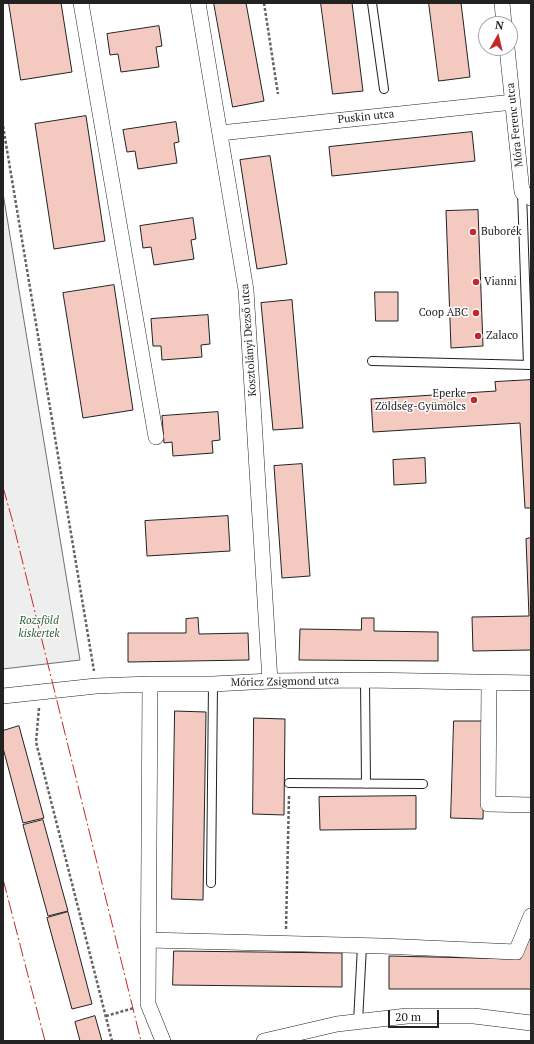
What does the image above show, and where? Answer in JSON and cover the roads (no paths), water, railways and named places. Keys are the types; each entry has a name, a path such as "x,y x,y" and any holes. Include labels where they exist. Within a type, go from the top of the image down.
{"street":[{"path":"81,3 156,437"},
{"name":"Kosztolányi Dezső utca","path":"198,3 246,290 270,681"},
{"path":"502,3 503,16"},
{"name":"Móra Ferenc utca","path":"508,56 513,102 527,195"},
{"name":"Puskin utca","path":"220,133 513,102"},
{"name":"Móricz Zsigmond utca","path":"3,696 96,686 150,684 365,680 531,682"},
{"path":"489,682 488,804 531,805"},
{"path":"150,684 148,1004 163,1041"},
{"path":"148,940 286,943 516,952 531,916"},
{"path":"264,1041 338,1024 407,1016 474,1016 531,1022"}],"lane":[{"path":"372,3 384,89"},
{"path":"372,361 530,365 527,195"},
{"path":"365,680 366,784"},
{"path":"210,883 213,684"},
{"path":"289,783 423,784"},
{"path":"358,1022 362,946"}],"place":[{"name":"Buborék","path":"473,232"},
{"name":"Vianni","path":"476,282"},
{"name":"Coop ABC","path":"476,313"},
{"name":"Zalaco","path":"478,336"},
{"name":"Eperke Zöldség-Gyümölcs","path":"474,400"}],"park label":[{"name":"Rozsföld kiskertek","path":"39,627"}]}
